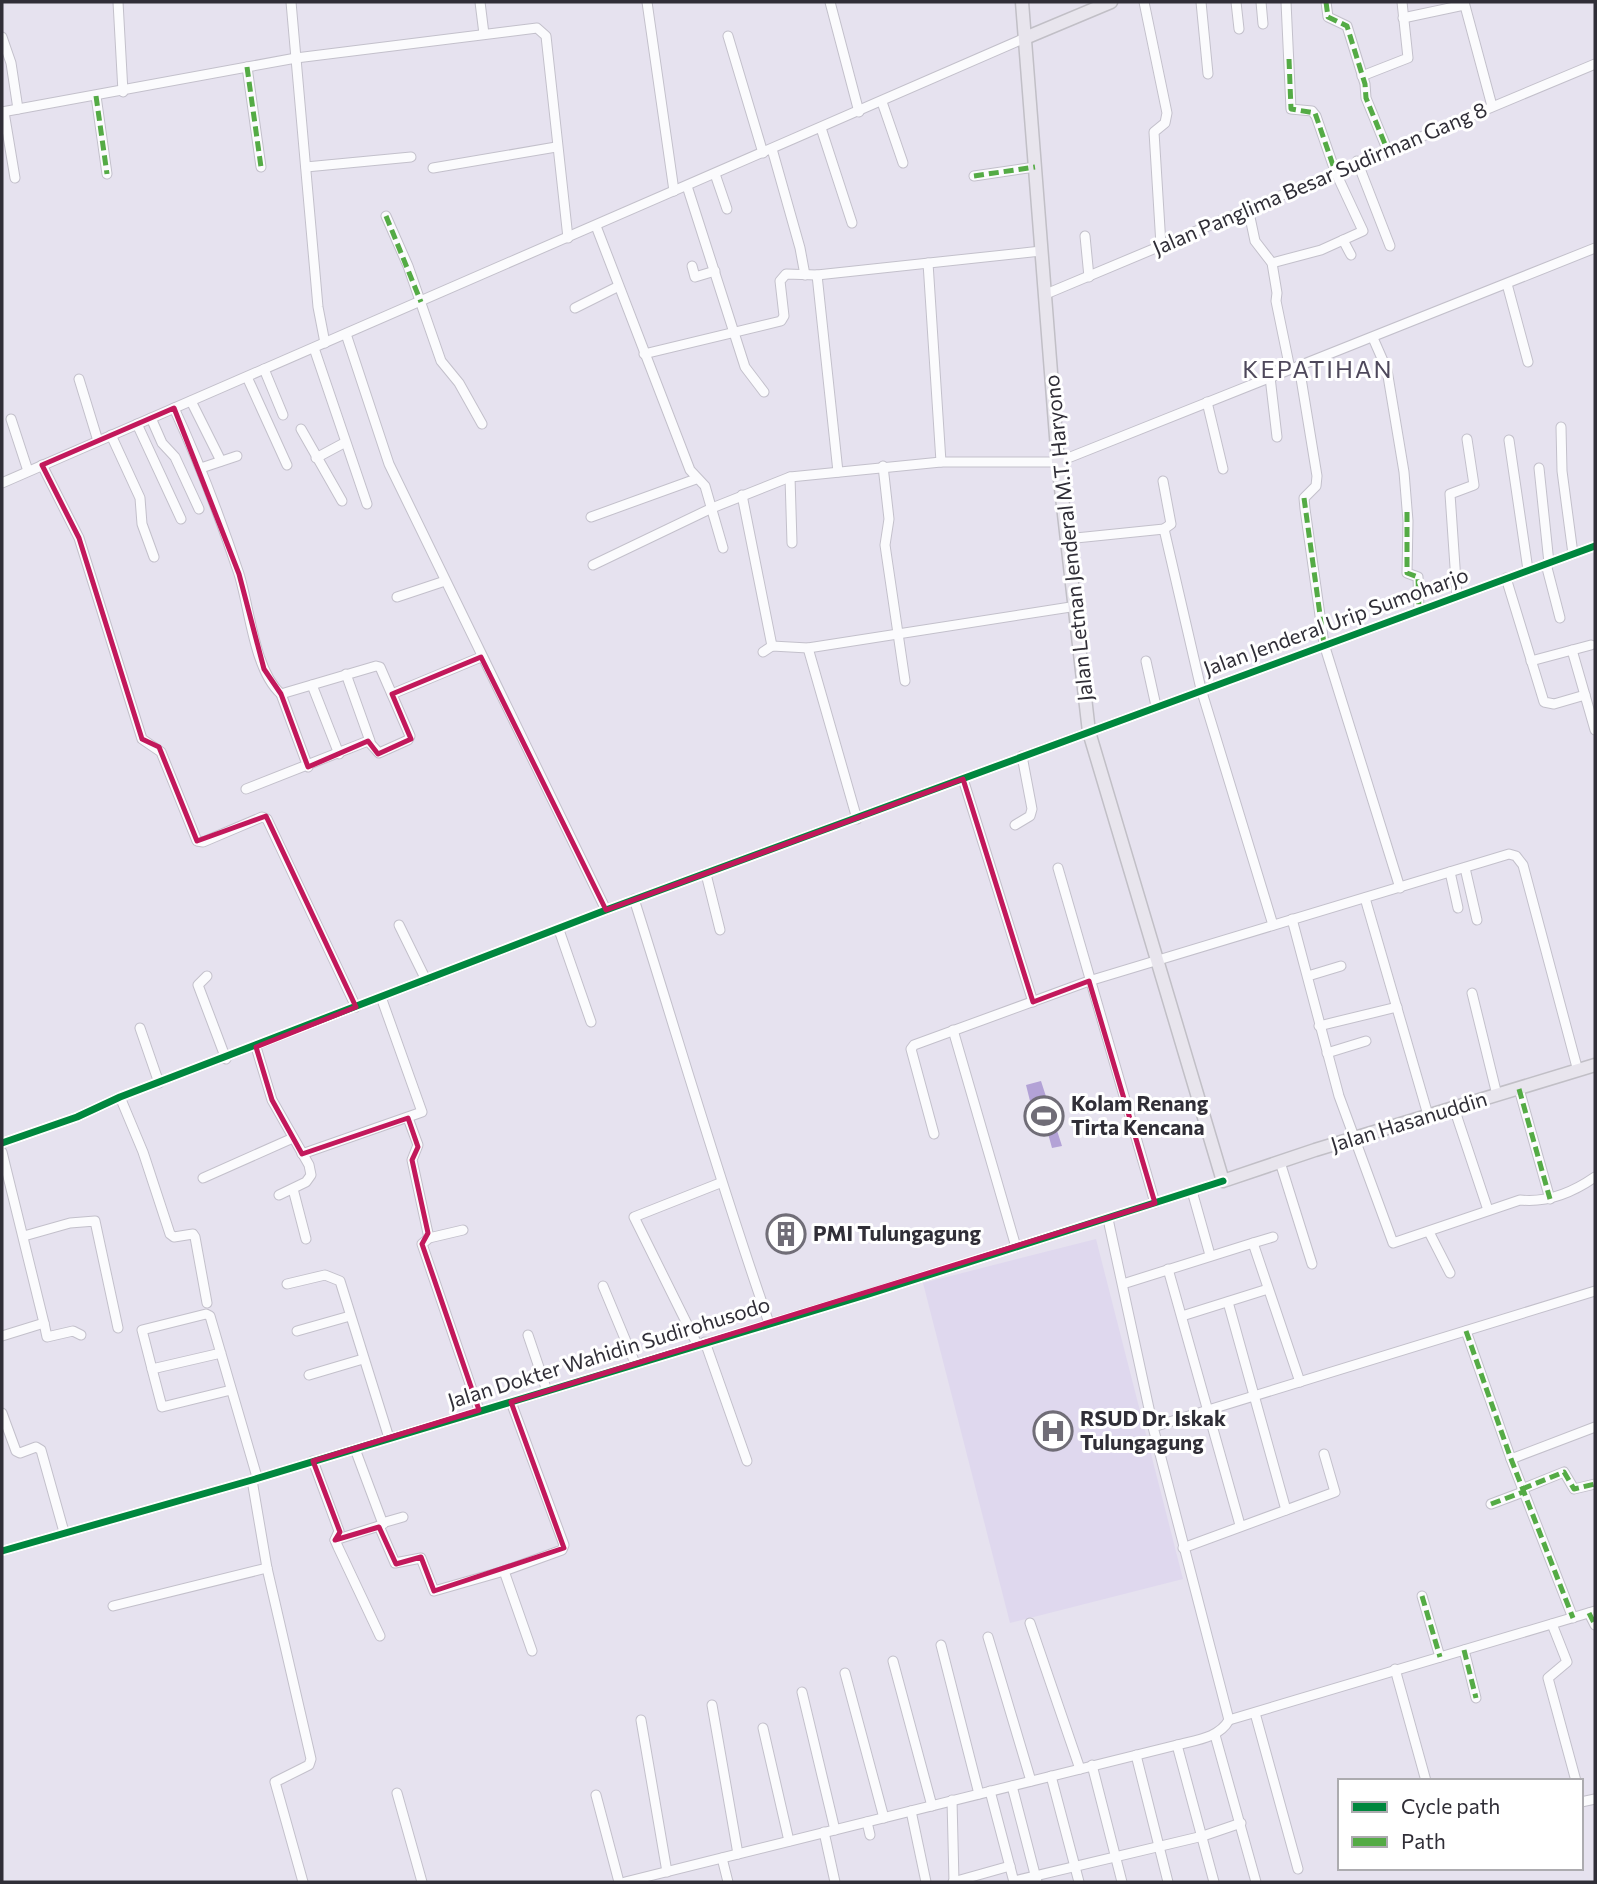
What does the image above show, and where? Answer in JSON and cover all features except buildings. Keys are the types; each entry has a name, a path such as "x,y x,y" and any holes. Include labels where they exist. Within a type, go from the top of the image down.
{"main road":[{"name":"Jalan Letnan Jenderal M.T. Haryono","path":"1023,2 1058,461 1066,539 1077,606 1089,732 1223,1181"},
{"path":"1025,38 1111,2"},
{"name":"Jalan Hasanuddin","path":"1223,1181 1595,1065"}],"street":[{"path":"118,2 123,92"},
{"path":"291,2 318,307 325,343"},
{"path":"480,2 484,34"},
{"path":"647,2 674,191"},
{"path":"830,2 859,112"},
{"path":"1144,2 1167,113 1165,123 1154,132 1161,246"},
{"path":"1202,2 1208,74"},
{"path":"1236,2 1240,29"},
{"path":"1261,2 1264,24"},
{"path":"1272,263 1321,250 1363,230 1335,171 1315,113 1291,109 1286,2"},
{"path":"1326,2 1328,17 1347,26 1366,98 1387,149"},
{"path":"1362,76 1407,60 1402,2"},
{"path":"1403,18 1464,3 1492,106"},
{"path":"15,178 3,112 296,58 529,27 544,32 568,238"},
{"path":"728,36 763,153"},
{"path":"2,37 11,63 18,109"},
{"path":"2,483 1025,38"},
{"name":"Jalan Panglima Besar Sudirman Gang 8","path":"1046,294 1357,161 1595,64"},
{"path":"247,67 261,167"},
{"path":"96,96 107,174"},
{"path":"882,102 903,163"},
{"path":"821,128 852,223"},
{"path":"433,168 556,147"},
{"path":"772,149 805,275"},
{"path":"306,167 411,157"},
{"path":"1357,161 1390,246"},
{"path":"974,176 1035,167"},
{"path":"715,174 727,209"},
{"path":"687,186 736,331 744,367 764,392"},
{"path":"1248,208 1255,241 1272,263 1278,293 1276,301 1294,368 1317,476 1316,486 1304,498 1324,644 1400,888"},
{"path":"386,216 421,302 441,361 459,383 482,424"},
{"path":"596,226 617,287 696,479 705,486 723,548"},
{"path":"1085,236 1089,277"},
{"path":"1343,240 1351,255"},
{"path":"593,565 712,508 790,477 941,462 1058,461 1595,248"},
{"path":"645,354 781,321 784,316 781,278 792,273 817,275 1041,251"},
{"path":"928,262 941,462"},
{"path":"692,266 695,277 715,271"},
{"path":"817,275 838,472"},
{"path":"1507,284 1528,362"},
{"path":"575,308 617,287"},
{"path":"346,334 389,464 606,910"},
{"path":"1373,338 1387,370 1404,472 1408,522 1407,573 1418,577 1419,610"},
{"path":"314,348 344,443 367,504"},
{"path":"264,369 283,415"},
{"path":"247,377 287,466"},
{"path":"1269,377 1277,437"},
{"path":"79,379 98,440"},
{"path":"191,401 221,461"},
{"path":"1207,402 1223,469"},
{"path":"174,408 201,468 239,574 264,669 271,685 281,694 308,767"},
{"path":"151,418 162,443 175,457 199,509"},
{"path":"11,419 28,471"},
{"path":"137,424 181,519"},
{"path":"1561,427 1562,471 1573,554"},
{"path":"301,429 342,501"},
{"path":"111,435 140,498 142,524 154,557"},
{"path":"1457,596 1450,494 1474,485 1467,439"},
{"path":"1509,440 1528,570"},
{"path":"316,458 344,443"},
{"path":"201,468 237,456"},
{"path":"42,465 79,538 142,740 161,752 197,841 202,842 262,817 267,819 356,1007"},
{"path":"883,466 889,520 885,545 896,635 905,681"},
{"path":"1538,468 1547,563 1560,618"},
{"path":"790,477 792,543"},
{"path":"592,517 696,479"},
{"path":"1066,539 1164,529 1171,524 1163,481"},
{"path":"742,495 772,646"},
{"path":"1164,529 1201,689 1273,925"},
{"name":"Jalan Jenderal Urip Sumoharjo","path":"2,1143 77,1117 120,1097 226,1059 634,899 1595,546"},
{"path":"1506,578 1544,702 1554,704 1585,695"},
{"path":"397,597 445,581"},
{"path":"763,652 772,646 808,648 1077,606"},
{"path":"1531,661 1591,645"},
{"path":"808,648 857,819"},
{"path":"1572,650 1595,730"},
{"path":"391,694 481,657"},
{"path":"1146,662 1156,706"},
{"path":"281,694 346,674 378,666 410,738 379,753 370,741 346,674"},
{"path":"312,685 339,754"},
{"path":"246,789 370,741"},
{"path":"1015,825 1030,816 1032,809 1022,756"},
{"path":"963,779 1033,1002"},
{"path":"933,1134 911,1049 953,1030 1089,981 1509,854 1520,859 1578,1071"},
{"path":"1058,868 1155,1203"},
{"path":"1465,868 1477,920"},
{"path":"1450,873 1458,908"},
{"path":"706,874 720,930"},
{"path":"1365,898 1428,1115"},
{"path":"634,899 702,1112 720,1183 769,1323"},
{"path":"1292,919 1327,1053 1392,1242 1520,1200 1535,1203 1550,1199 1582,1187 1595,1177"},
{"path":"399,925 426,980"},
{"path":"559,930 591,1022"},
{"path":"1308,976 1341,966"},
{"path":"207,976 198,985 226,1059"},
{"path":"1472,993 1497,1095"},
{"path":"302,1154 421,1114 381,997"},
{"path":"1319,1026 1397,1007"},
{"path":"140,1028 159,1083"},
{"path":"953,1030 1016,1247"},
{"path":"1327,1053 1366,1041"},
{"path":"256,1047 272,1100 311,1175 306,1182 279,1195"},
{"path":"1519,1088 1550,1199"},
{"path":"120,1097 143,1152 170,1234 174,1237 193,1234 195,1237 207,1303"},
{"path":"1454,1108 1488,1210"},
{"path":"408,1118 418,1145 412,1160 429,1238"},
{"path":"203,1178 293,1139"},
{"path":"2,1152 47,1337 73,1331 81,1335"},
{"path":"1280,1162 1312,1264"},
{"name":"Jalan Dokter Wahidin Sudirohusodo","path":"2,1550 255,1479 511,1402 1108,1219 1223,1181"},
{"path":"720,1183 634,1217 701,1343 747,1461"},
{"path":"293,1189 306,1239"},
{"path":"1192,1191 1209,1255"},
{"path":"1108,1219 1153,1427 1229,1720"},
{"path":"24,1236 70,1223 95,1220 118,1328"},
{"path":"463,1230 429,1238 424,1241 424,1249 479,1410"},
{"path":"1429,1232 1450,1273"},
{"path":"1126,1283 1273,1237"},
{"path":"1253,1243 1300,1382"},
{"path":"1168,1269 1240,1525"},
{"path":"287,1284 325,1275 336,1277 389,1438"},
{"path":"603,1286 635,1363"},
{"path":"1182,1316 1268,1289"},
{"path":"1153,1427 1595,1291"},
{"path":"1228,1302 1286,1510"},
{"path":"231,1390 162,1407 142,1330 205,1314 210,1316 221,1353 231,1390 255,1479 267,1568 311,1759 309,1766 275,1782 303,1882"},
{"path":"297,1331 350,1316"},
{"path":"2,1336 44,1323"},
{"path":"1466,1331 1511,1459 1573,1618"},
{"path":"528,1335 547,1391"},
{"path":"152,1369 221,1353"},
{"path":"309,1375 363,1359"},
{"path":"355,1449 395,1563 421,1558 434,1591 504,1571 562,1550 564,1546 511,1402"},
{"path":"3,1419 16,1451 20,1453 36,1447 41,1450 64,1532"},
{"path":"1511,1459 1595,1427"},
{"path":"1183,1548 1335,1492 1324,1454"},
{"path":"313,1461 340,1531 335,1540"},
{"path":"1491,1504 1564,1472 1574,1489 1595,1484"},
{"path":"335,1540 403,1517"},
{"path":"335,1540 380,1636"},
{"path":"113,1606 267,1568"},
{"path":"504,1571 532,1651"},
{"path":"1422,1597 1440,1657"},
{"path":"625,1882 1215,1735 1229,1720 1592,1612 1595,1625"},
{"path":"1030,1623 1080,1769"},
{"path":"1552,1624 1567,1662 1548,1678 1575,1779"},
{"path":"988,1637 1031,1781"},
{"path":"941,1645 979,1794"},
{"path":"1464,1650 1476,1698"},
{"path":"893,1661 932,1806"},
{"path":"1395,1670 1425,1779"},
{"path":"845,1673 884,1818"},
{"path":"802,1692 835,1830"},
{"path":"712,1705 738,1854"},
{"path":"1255,1713 1298,1869"},
{"path":"640,1720 667,1872"},
{"path":"763,1728 789,1841"},
{"path":"1215,1735 1256,1882"},
{"path":"1177,1745 1214,1882"},
{"path":"1136,1755 1168,1882"},
{"path":"1092,1765 1122,1882"},
{"path":"1051,1776 1079,1882"},
{"path":"1012,1786 1036,1879"},
{"path":"990,1791 1014,1882 1036,1879 1074,1866 1203,1836 1241,1823"},
{"path":"397,1793 422,1882"},
{"path":"596,1796 619,1882"},
{"path":"952,1801 954,1882 1010,1866"},
{"path":"911,1811 926,1882"},
{"path":"867,1822 870,1835"},
{"path":"824,1832 831,1882"},
{"path":"722,1858 728,1882"}],"highlighted area":[{"path":"174,408 239,574 264,669 281,694 308,767 368,741 378,754 411,739 392,694 481,657 606,910 963,779 1033,1002 1089,981 1155,1203 511,1402 564,1548 434,1591 421,1557 396,1564 379,1527 335,1540 340,1532 313,1461 479,1410 422,1244 428,1233 412,1160 418,1147 408,1118 302,1154 272,1100 256,1047 356,1007 266,816 197,841 159,747 142,739 79,538 42,465"}],"shaded area":[{"name":"Kolam Renang Tirta Kencana","path":"1041,1081 1062,1146 1052,1148 1044,1119 1035,1121 1026,1085"},
{"name":"RSUD Dr. Iskak Tulungagung","path":"1096,1239 1183,1579 1010,1623 923,1283"}],"marked path":[{"path":"1326,2 1328,17 1347,26 1365,84 1366,98 1387,149"},
{"path":"1289,59 1291,109 1315,113 1335,171"},
{"path":"247,67 261,167"},
{"path":"96,96 107,174"},
{"path":"974,176 1035,167"},
{"path":"386,216 421,302"},
{"path":"1304,498 1324,644"},
{"path":"1407,512 1407,573 1418,577 1419,610"},
{"path":"1519,1089 1550,1199"},
{"path":"1466,1331 1511,1459 1573,1618"},
{"path":"1522,1489 1564,1472 1574,1489 1595,1484"},
{"path":"1491,1504 1523,1492"},
{"path":"1422,1596 1440,1657"},
{"path":"1589,1613 1595,1625"},
{"path":"1464,1650 1476,1698"}],"cycle path":[{"path":"2,1143 77,1117 120,1097 606,910 1595,546"},
{"path":"2,1551 252,1480 869,1294 1223,1181"}],"place":[{"name":"Kolam Renang Tirta Kencana","path":"1044,1116"},
{"name":"PMI Tulungagung","path":"786,1234"},
{"name":"RSUD Dr. Iskak Tulungagung","path":"1053,1431"}],"district":[{"name":"KEPATIHAN","path":"1318,370"}]}
